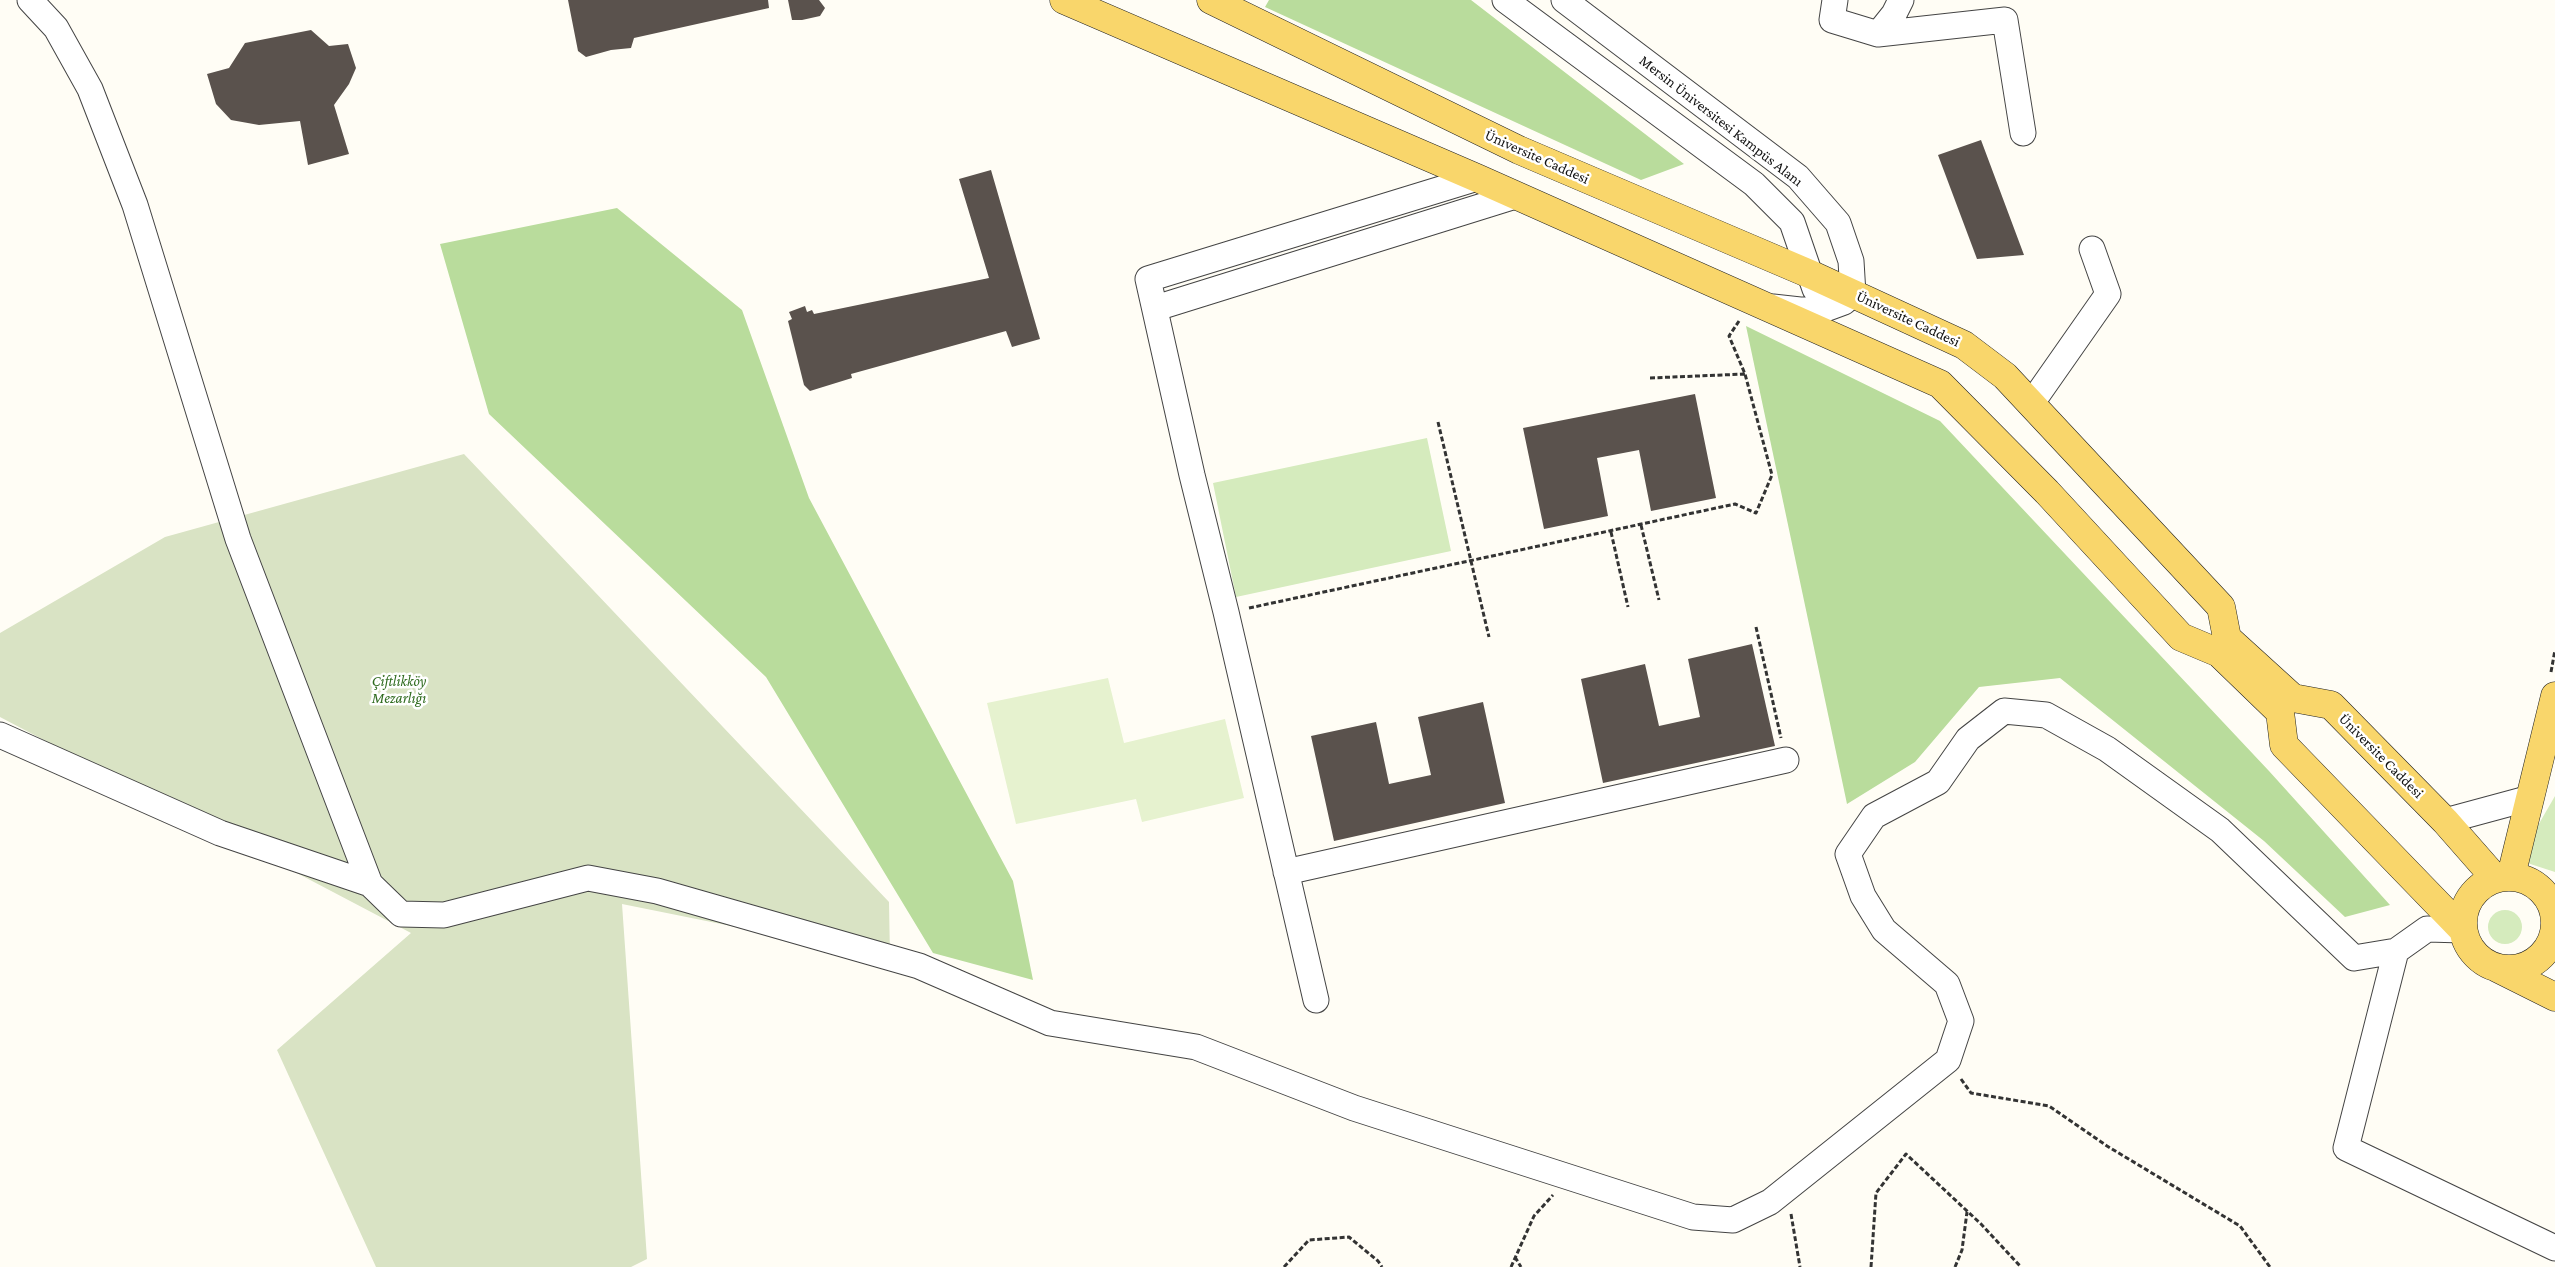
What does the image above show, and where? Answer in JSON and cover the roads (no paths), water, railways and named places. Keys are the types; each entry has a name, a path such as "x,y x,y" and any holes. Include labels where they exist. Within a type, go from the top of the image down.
{"main road":[{"path":"1064,0 1477,178 1940,384 2047,492 2181,638 2219,653 2280,712 2284,745 2463,930 2473,952 2493,966 2555,997"},
{"name":"Üniversite Caddesi","path":"1211,0 1519,150 1812,275 1964,345 2005,376 2221,607 2227,638 2293,698 2331,705 2503,877"},
{"path":"2503,877 2530,798 2555,696"},
{"path":"2463,930 2466,904 2473,893 2483,884 2503,877 2526,880 2540,888 2549,900 2555,915 2554,931 2548,946 2538,958 2524,966 2509,969 2493,966"}],"street":[{"path":"30,0 56,28 90,89 135,206 238,540 370,884 401,914 444,915 588,878 657,891 919,966 1050,1023 1196,1047 1354,1108 1570,1178 1693,1217 1733,1220 1770,1202 1948,1060 1961,1021 1947,984 1884,930 1863,896 1848,854 1874,816 1938,782 1968,739 2004,711 2046,715 2115,755 2220,830 2354,958 2396,951 2427,929 2463,930"},
{"name":"Mersin Üniversitesi Kampüs Alanı","path":"1504,0 1754,184 1792,222 1812,275 1816,293 1825,309 1855,346"},
{"name":"Mersin Üniversitesi Kampüs Alanı","path":"1564,0 1798,177 1838,223 1851,261 1853,294"},
{"path":"1835,0 1832,20 1878,34 2005,20 2023,133"},
{"path":"1878,34 1894,14 1901,0"},
{"path":"1316,1000 1226,612 1192,476 1148,279 1477,178"},
{"path":"1156,308 1515,196"},
{"path":"2031,404 2108,294 2092,249"},
{"path":"1758,303 1800,310 1825,309 1844,302 1853,294"},
{"path":"0,735 220,833 370,884"},
{"path":"1286,872 1786,760"},
{"path":"2445,820 2530,798"},
{"path":"2396,951 2346,1148 2555,1248"}],"park label":[{"name":"Çiftlikköy Mezarlığı","path":"399,690"}]}
